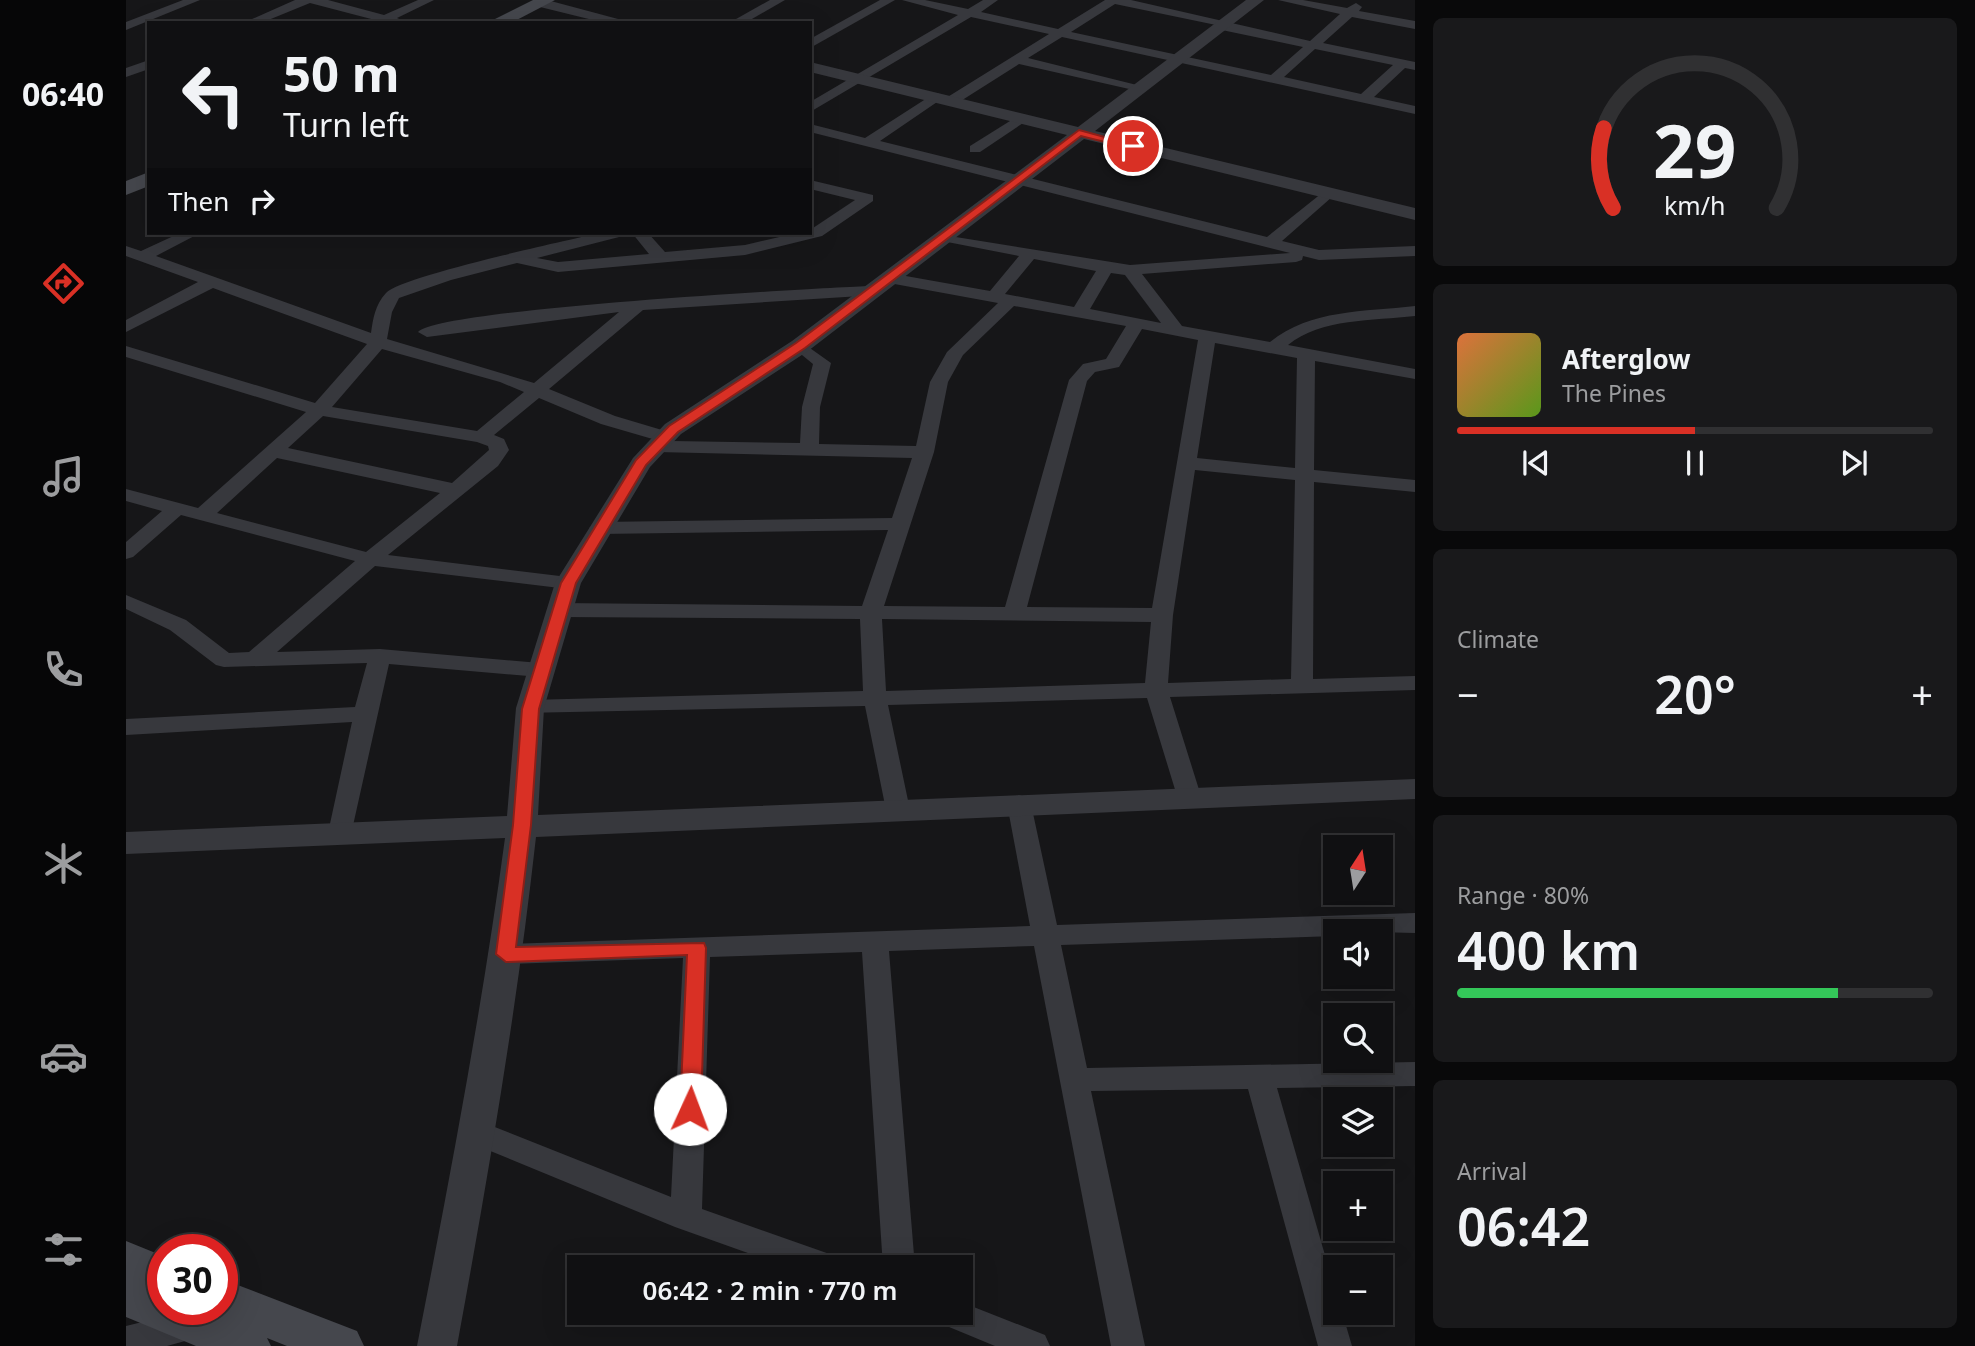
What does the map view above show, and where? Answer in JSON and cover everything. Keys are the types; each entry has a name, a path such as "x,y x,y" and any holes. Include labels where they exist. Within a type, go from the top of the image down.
{"main road":[{"path":"500,21 539,1"},
{"path":"126,189 147,179"},
{"path":"126,1261 147,1270"},
{"path":"126,1296 147,1300"},
{"path":"238,1319 341,1346"},
{"path":"225,1325 248,1346"}],"street":[{"path":"126,26 194,0"},
{"path":"255,21 306,0"},
{"path":"314,0 382,21 428,0"},
{"path":"758,0 776,2"},
{"path":"812,43 889,0"},
{"path":"908,0 1415,110"},
{"path":"812,107 992,0"},
{"path":"867,143 1018,60 1113,0 1409,65"},
{"path":"437,1346 477,1132 506,954 522,825 530,709 568,583 599,528 641,463 673,429 800,346 1177,57 1256,0"},
{"path":"1284,0 1415,25"},
{"path":"1273,79 1364,0"},
{"path":"539,1 617,21"},
{"path":"739,21 776,2"},
{"path":"157,14 179,20"},
{"path":"1018,60 1138,87"},
{"path":"127,72 147,65"},
{"path":"1364,99 1409,65"},
{"path":"812,67 1415,214"},
{"path":"127,72 147,77"},
{"path":"975,149 1021,118"},
{"path":"812,129 1319,255"},
{"path":"812,184 868,198 812,234"},
{"path":"1270,243 1327,194"},
{"path":"134,254 186,235"},
{"path":"202,515 319,410 377,342 383,312 393,295 421,284 513,258 609,235"},
{"path":"642,235 661,258"},
{"path":"769,235 783,243"},
{"path":"513,258 558,267 783,243 809,235"},
{"path":"943,237 1029,255 1130,270 1319,255 1415,251"},
{"path":"134,254 377,342 506,378 661,441 924,452"},
{"path":"898,810 875,697 871,612 924,452 939,382 946,366 1002,298 1029,255"},
{"path":"1079,313 1106,268"},
{"path":"1130,270 1176,330"},
{"path":"126,327 213,281"},
{"path":"427,332 501,320 880,284 1002,298 1415,374"},
{"path":"481,437 637,306"},
{"path":"1274,348 1296,330 1319,322 1415,312"},
{"path":"1014,614 1078,380 1089,368 1113,363 1137,323"},
{"path":"1189,796 1156,689 1162,615 1207,336"},
{"path":"800,346 822,363 811,407 809,449"},
{"path":"126,351 319,410 481,437 497,443 499,450 491,462 370,559 253,661"},
{"path":"1302,684 1306,354"},
{"path":"274,451 455,490"},
{"path":"1186,463 1415,486"},
{"path":"126,495 370,559 568,583"},
{"path":"126,553 176,509"},
{"path":"599,528 898,524"},
{"path":"126,601 178,625 224,660 380,656 540,670"},
{"path":"559,610 1162,615"},
{"path":"341,833 365,714 380,656"},
{"path":"530,709 1302,684 1415,683"},
{"path":"126,727 365,714"},
{"path":"126,844 1189,796 1415,789"},
{"path":"1019,804 1128,1346"},
{"path":"506,954 1415,923"},
{"path":"875,941 898,1255"},
{"path":"686,1217 697,948"},
{"path":"1075,1080 1415,1074"},
{"path":"1259,1077 1335,1346"},
{"path":"477,1132 686,1217 793,1255"},
{"path":"973,1322 1033,1346"},
{"path":"126,1341 170,1325"}],"route":[{"path":"690,1109 697,948 506,954 522,825 530,709 568,583 599,528 641,463 673,429 800,346 1079,133 1133,146"}]}
